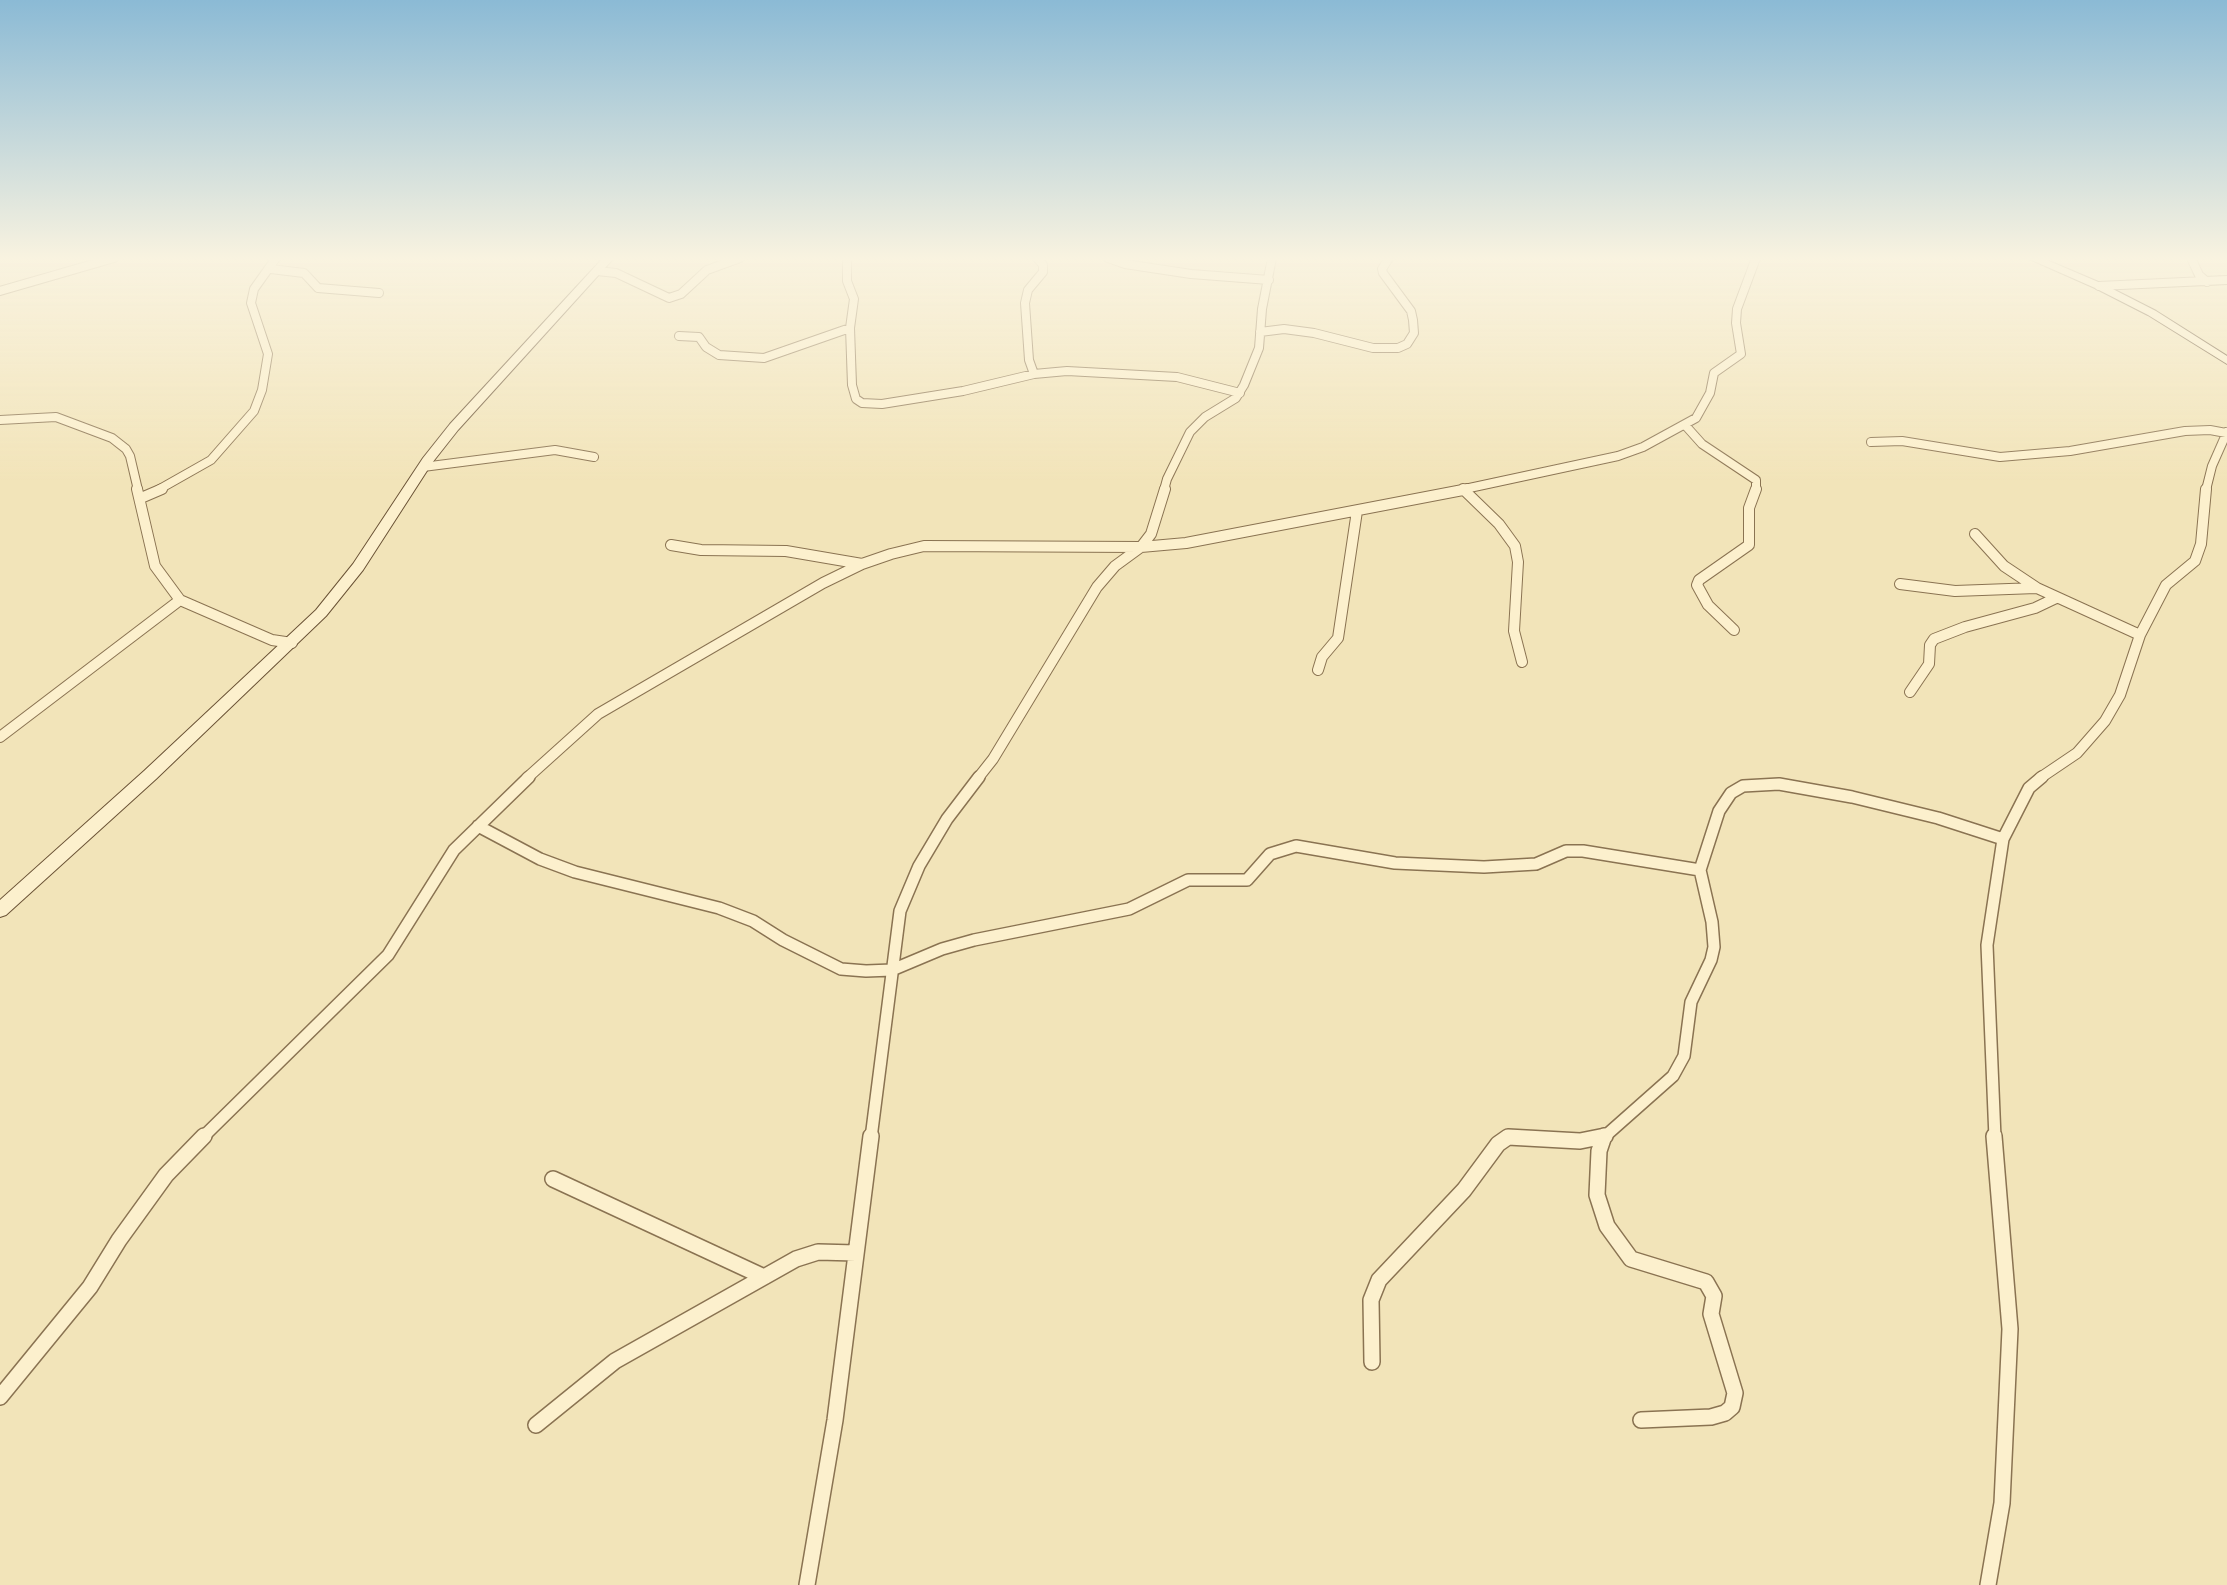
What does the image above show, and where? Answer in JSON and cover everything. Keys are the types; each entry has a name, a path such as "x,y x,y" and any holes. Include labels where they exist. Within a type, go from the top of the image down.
{"street":[{"path":"141,498 176,482 211,460 254,411 262,390 268,354 260,332"},
{"path":"0,910 292,643 358,567 423,467 540,332"},
{"path":"679,336 699,337 706,347 719,355 764,358 839,332"},
{"path":"850,332 852,385 856,399 869,404 963,391 1034,374 1091,371 1177,377 1240,393"},
{"path":"1027,332 1029,360 1034,374"},
{"path":"807,1585 835,1420 900,911 919,866 947,819 993,759 1097,587 1115,566 1141,547 1156,524 1167,479 1190,432 1205,417 1240,393 1254,364 1260,332"},
{"path":"1302,332 1373,348 1398,348 1407,344 1414,332"},
{"path":"0,1397 90,1287 119,1240 166,1175 243,1096 388,956 454,850 598,714 823,583 862,564 924,547 1141,547 1186,543 1357,511 1618,456 1643,447 1696,418 1705,406 1714,373 1741,354 1737,332"},
{"path":"2184,332 2227,361"},
{"path":"0,420 57,417 112,438 126,449 130,456 155,566 180,600 272,640 292,643"},
{"path":"1685,425 1702,444 1756,480 1757,487 1749,508 1749,545 1699,580 1697,585 1708,605 1734,630"},
{"path":"1871,442 1902,441 2000,457 2070,451 2185,431 2210,430 2227,433 2212,466 2205,493 2201,544 2195,561 2166,585 2140,635 2130,670 2105,722 2077,754 2049,770 2029,788 2003,839 1987,945 1996,1150 2010,1329 2001,1503 1988,1585"},
{"path":"423,467 542,451 594,457"},
{"path":"1463,489 1499,524 1515,547 1518,562 1514,631 1522,663"},
{"path":"1318,670 1322,657 1338,638 1357,511"},
{"path":"1975,534 2004,566 2037,588 2140,635"},
{"path":"671,545 701,550 786,551 862,564"},
{"path":"1900,583 1955,591 2037,588"},
{"path":"1910,692 1929,664 1930,645 1934,639 2035,608 2056,598"},
{"path":"0,737 180,600"},
{"path":"1641,1420 1718,1415 1732,1407 1735,1393 1711,1314 1712,1290 1706,1282 1632,1259 1607,1226 1597,1195 1599,1151 1605,1136 1672,1076 1684,1056 1691,1002 1711,960 1714,947 1712,922 1700,870 1719,811 1731,793 1743,786 1779,784 1852,797 1938,818 2003,839"},
{"path":"478,826 540,859 575,872 719,908 753,921 783,940 841,969 892,970 942,949 1129,909 1188,880 1247,880 1270,854 1296,846 1395,863 1484,867 1536,864 1566,851 1583,851 1700,870"},
{"path":"1372,1362 1371,1300 1379,1280 1464,1190 1498,1144 1508,1137 1580,1141 1605,1136"},
{"path":"553,1179 764,1277"},
{"path":"536,1426 615,1361 796,1259 818,1252 856,1253"}]}
